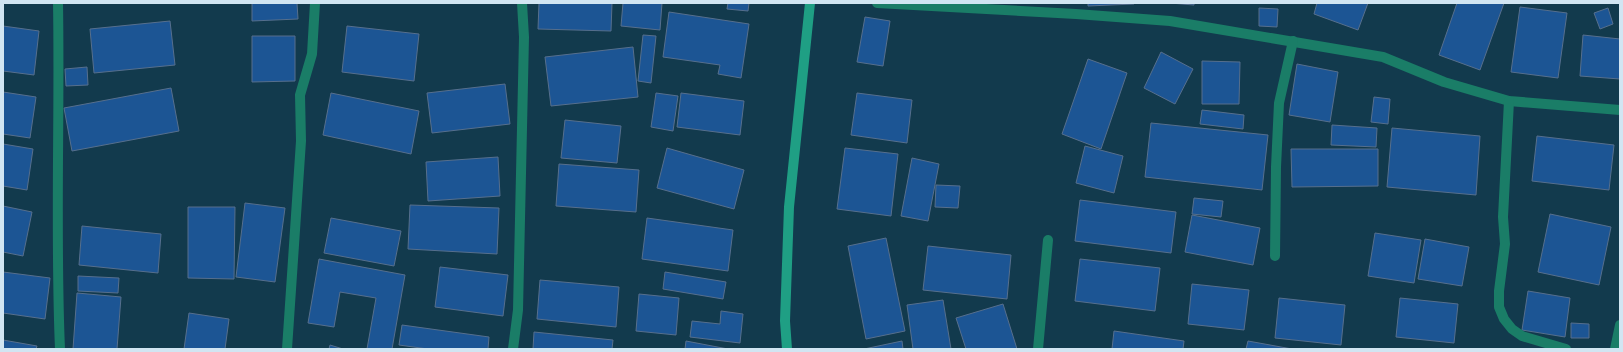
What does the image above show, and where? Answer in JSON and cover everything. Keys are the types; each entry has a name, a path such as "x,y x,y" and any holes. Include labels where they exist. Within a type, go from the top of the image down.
{"street":[{"path":"58,3 59,83 57,285 60,349"},
{"path":"287,349 301,142 300,95 312,54 315,3"},
{"path":"513,349 518,310 524,37 522,3"},
{"path":"787,349 785,322 789,207 810,3"},
{"path":"877,3 1076,14 1170,21 1383,57 1444,82 1509,101 1620,110"},
{"path":"1275,256 1276,167 1279,103 1293,41"},
{"path":"1509,101 1503,217 1505,244 1499,291 1500,307 1504,319 1512,329 1522,336 1566,349"},
{"path":"1038,349 1048,240"},
{"path":"1615,349 1620,325"}],"building":[{"path":"252,3 297,3 298,19 252,21"},
{"path":"539,3 612,3 611,31 538,29"},
{"path":"623,3 662,3 660,30 621,26"},
{"path":"728,3 749,3 748,11 727,9"},
{"path":"1088,3 1134,3 1134,4 1088,6"},
{"path":"1170,3 1194,3 1194,5"},
{"path":"1317,3 1368,3 1358,30 1314,14"},
{"path":"1457,3 1504,3 1480,70 1439,55"},
{"path":"1520,7 1567,13 1558,78 1511,72"},
{"path":"1259,8 1278,9 1277,27 1259,26"},
{"path":"1608,8 1613,24 1600,29 1594,13"},
{"path":"669,12 749,24 741,78 718,74 720,65 663,57"},
{"path":"865,17 890,21 883,66 857,62"},
{"path":"170,21 175,65 94,73 90,29"},
{"path":"3,26 39,31 34,75 3,71"},
{"path":"347,26 419,34 414,81 342,72"},
{"path":"643,35 656,36 651,83 638,81"},
{"path":"1583,35 1620,39 1620,79 1580,76"},
{"path":"252,36 295,36 295,81 252,82"},
{"path":"633,47 638,97 551,106 545,57"},
{"path":"1161,52 1193,69 1175,104 1144,88"},
{"path":"1088,59 1127,73 1101,149 1062,134"},
{"path":"1202,61 1240,62 1239,104 1202,104"},
{"path":"1297,64 1338,72 1330,122 1289,115"},
{"path":"87,67 88,85 66,86 65,69"},
{"path":"505,84 510,124 432,133 427,93"},
{"path":"171,88 179,131 72,151 64,108"},
{"path":"3,92 36,97 30,138 3,134"},
{"path":"331,93 419,111 411,154 323,135"},
{"path":"656,93 678,96 673,131 651,127"},
{"path":"681,93 744,101 740,135 677,127"},
{"path":"857,93 912,100 907,143 851,135"},
{"path":"1374,97 1390,99 1388,124 1371,122"},
{"path":"1202,110 1244,115 1243,129 1200,124"},
{"path":"565,120 621,126 617,163 561,158"},
{"path":"1151,123 1268,135 1262,190 1145,177"},
{"path":"1332,125 1377,128 1376,147 1331,145"},
{"path":"1392,128 1480,136 1476,195 1387,187"},
{"path":"1537,136 1614,145 1609,190 1532,181"},
{"path":"3,144 33,149 27,190 3,186"},
{"path":"1085,146 1123,156 1114,193 1076,183"},
{"path":"667,148 744,170 734,209 657,188"},
{"path":"845,148 898,154 891,216 837,209"},
{"path":"1291,149 1378,149 1378,186 1292,187"},
{"path":"498,157 500,196 428,201 426,162"},
{"path":"912,158 939,164 928,221 901,216"},
{"path":"559,164 639,170 636,212 556,206"},
{"path":"936,185 960,186 958,208 935,207"},
{"path":"1194,198 1223,201 1221,217 1192,214"},
{"path":"1080,200 1176,212 1171,253 1075,241"},
{"path":"245,203 285,208 275,282 236,277"},
{"path":"410,205 499,208 497,254 408,249"},
{"path":"3,206 32,212 23,256 3,252"},
{"path":"188,207 235,207 234,279 188,278"},
{"path":"1550,214 1611,227 1599,285 1538,272"},
{"path":"1192,215 1260,228 1253,265 1185,252"},
{"path":"331,218 401,231 394,266 324,253"},
{"path":"647,218 733,230 728,271 642,259"},
{"path":"82,226 161,234 158,273 79,265"},
{"path":"1375,233 1421,240 1414,283 1368,276"},
{"path":"886,238 905,331 866,339 848,246"},
{"path":"1425,239 1469,247 1462,286 1418,279"},
{"path":"928,246 1011,255 1007,299 923,290"},
{"path":"319,259 405,275 392,349 367,349 376,298 340,292 334,327 308,323"},
{"path":"1080,259 1160,268 1155,311 1075,301"},
{"path":"440,267 508,275 503,316 435,307"},
{"path":"3,272 50,278 45,319 3,313"},
{"path":"665,272 726,282 723,299 663,289"},
{"path":"78,276 119,278 118,293 78,291"},
{"path":"540,280 619,287 616,327 537,319"},
{"path":"1192,284 1249,290 1244,330 1188,324"},
{"path":"1528,291 1570,298 1565,337 1522,330"},
{"path":"77,293 121,297 117,349 73,349"},
{"path":"639,294 679,298 676,335 636,331"},
{"path":"1279,298 1345,305 1341,345 1275,338"},
{"path":"1400,298 1458,304 1454,343 1396,337"},
{"path":"943,300 951,349 913,349 907,305"},
{"path":"1003,304 1017,349 966,349 956,318"},
{"path":"721,311 743,314 740,343 690,337 692,321 720,324"},
{"path":"189,313 229,319 225,349 184,349"},
{"path":"1571,323 1589,324 1589,338 1571,338"},
{"path":"402,325 489,337 488,349 428,349 399,345"},
{"path":"1114,331 1184,341 1183,349 1112,349"},
{"path":"534,332 613,340 612,349 533,349"},
{"path":"3,340 37,346 36,349 3,349"},
{"path":"686,341 728,349 685,349"},
{"path":"902,341 903,349 864,349"},
{"path":"1248,341 1292,349 1246,349"},
{"path":"330,345 343,349 329,349"}]}
